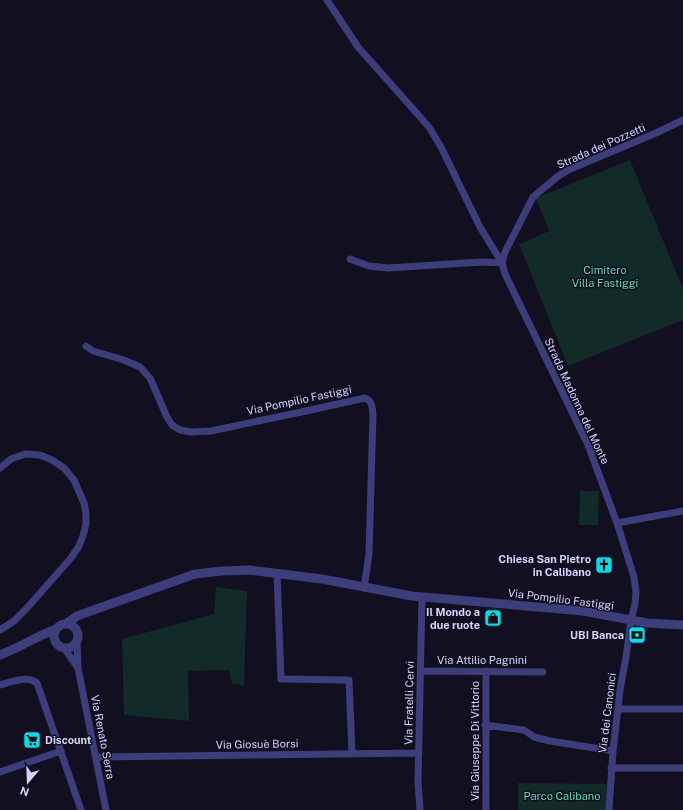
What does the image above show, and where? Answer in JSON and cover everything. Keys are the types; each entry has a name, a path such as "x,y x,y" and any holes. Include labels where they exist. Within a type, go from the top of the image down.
{"street":[{"name":"Strada Madonna del Monte","path":"327,0 358,48 429,127 441,147 480,227 502,263 505,274 588,445 617,523 634,577 636,592 631,620"},
{"name":"Strada dei Pozzetti","path":"502,263 505,252 533,197 557,176 568,170 656,134 683,120"},
{"path":"350,259 369,266 388,268 481,262 502,263"},
{"name":"Via Pompilio Fastiggi","path":"86,346 93,351 124,360 140,368 150,378 172,425 180,430 191,432 210,431 306,412 366,398 368,399 371,402 373,415 369,554 364,588"},
{"path":"0,468 11,459 25,454 40,455 52,460 64,468 74,480 84,503 86,524 79,546 71,558 28,608 14,621 0,630"},
{"path":"617,523 683,511"},
{"name":"Via Pompilio Fastiggi","path":"67,624 77,616 195,574 249,570 322,579 412,596 583,611 647,623 683,625"},
{"path":"277,574 281,679 349,680 352,754"},
{"name":"Via Fratelli Cervi","path":"420,810 418,782 422,597"},
{"path":"56,629 54,633 57,644 64,648 71,647 77,642 78,632 88,612"},
{"name":"Via dei Canonici","path":"609,810 611,768 620,690 631,620"},
{"path":"0,655 37,638 44,633 56,629 61,625 67,624 74,626 78,632"},
{"path":"37,638 55,640"},
{"name":"Via Renato Serra","path":"77,642 78,668 106,810"},
{"name":"Via Renato Serra","path":"64,648 78,668"},
{"name":"Via Attilio Pagnini","path":"421,671 543,672"},
{"name":"Via Giuseppe Di Vittorio","path":"486,672 486,810"},
{"path":"0,685 16,680 27,679 37,683 82,810"},
{"path":"618,708 683,709"},
{"path":"485,725 524,730 534,736 550,741 613,751"},
{"path":"0,772 61,751"},
{"name":"Via Giosuè Borsi","path":"96,757 419,754"},
{"path":"611,768 683,768"}],"green space":[{"name":"Cimitero Villa Fastiggi","path":"630,160 683,289 683,320 568,366 519,244 549,231 536,198"},
{"path":"580,491 599,491 598,525 579,525"},
{"path":"216,587 247,591 244,685 232,684 229,670 188,671 189,721 124,715 122,639 214,614"},
{"name":"Parco Calibano","path":"518,783 607,784 606,810 518,810"}],"place":[{"name":"Chiesa San Pietro in Calibano","path":"604,565"},
{"name":"Il Mondo a due ruote","path":"493,618"},
{"name":"UBI Banca","path":"637,635"},
{"name":"Discount","path":"32,740"}]}
